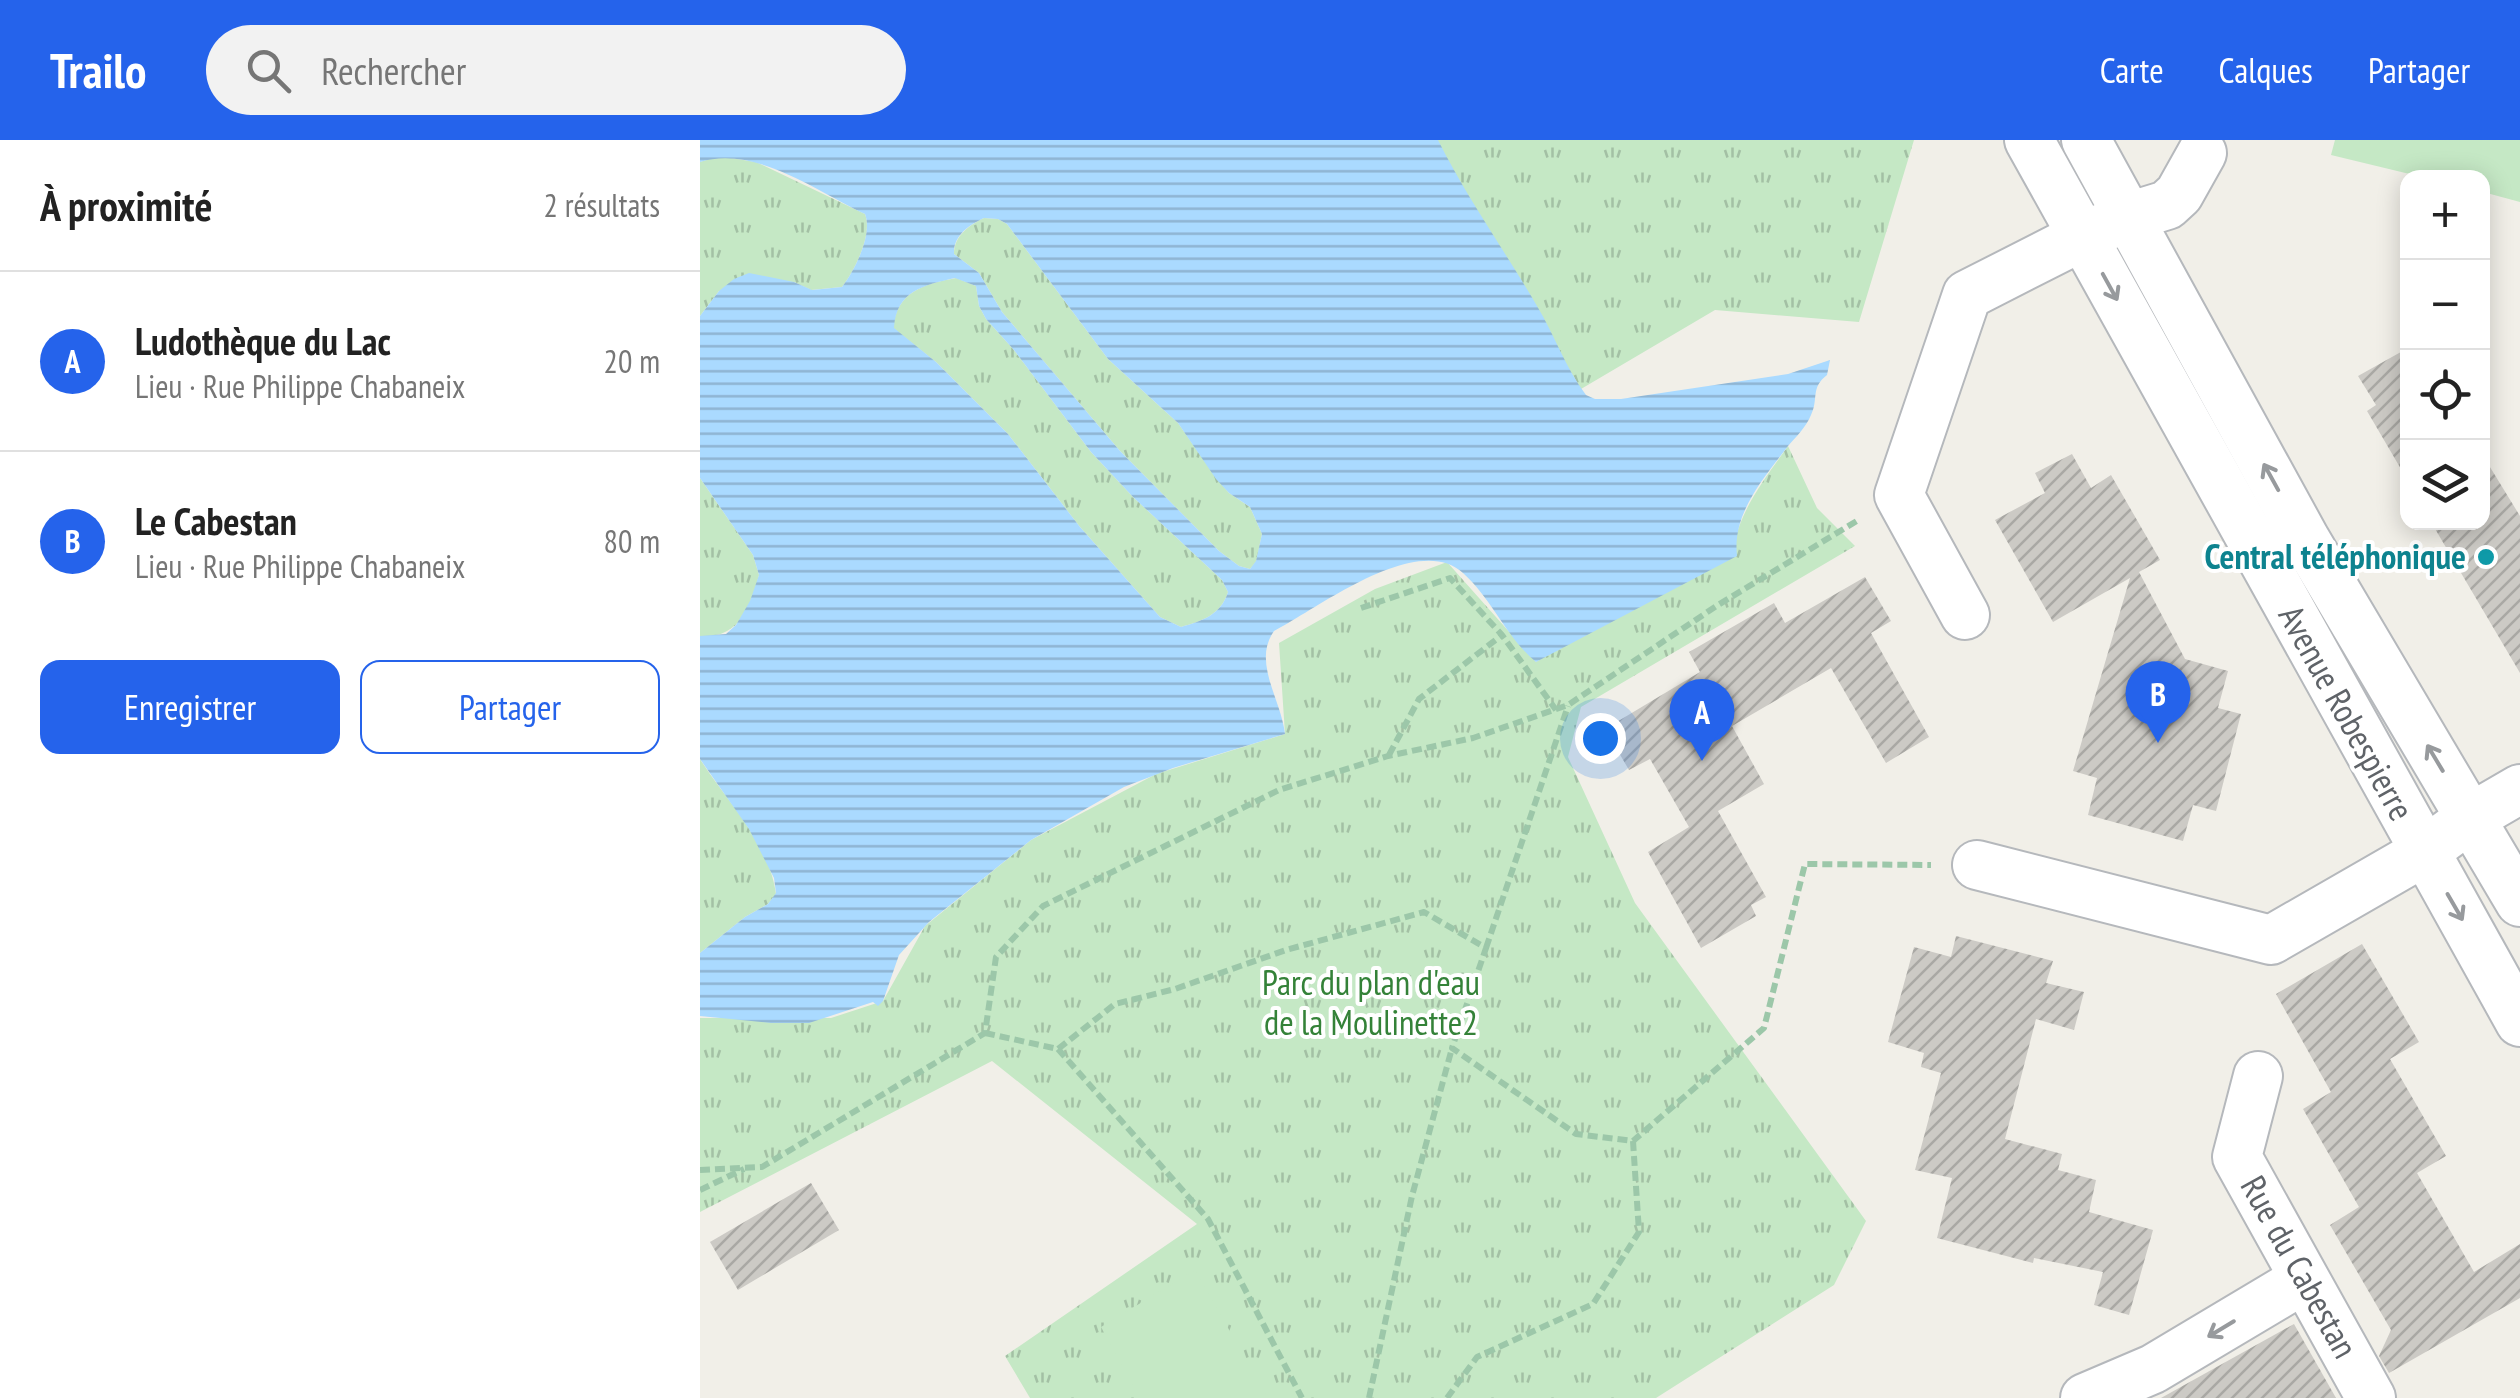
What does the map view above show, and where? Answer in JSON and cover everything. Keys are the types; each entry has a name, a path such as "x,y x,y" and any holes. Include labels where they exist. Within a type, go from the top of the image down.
{"street":[{"name":"Avenue Robespierre","path":"2029,140 2520,1022"},
{"name":"Avenue Robespierre","path":"2086,140 2305,539 2520,902"},
{"path":"1965,616 1899,495 1967,295 2083,236 2168,205 2179,194 2202,153"},
{"path":"1977,865 2271,940 2424,852 2520,788"},
{"name":"Rue du Cabestan","path":"2258,1076 2238,1157 2372,1398"},
{"path":"2084,1398 2153,1368 2304,1279"}],"path":[{"path":"985,1033 996,957 1043,906 1279,790 1388,756 1474,738 1568,705 1718,605 1899,495"},
{"path":"1360,608 1450,578 1502,635 1556,710"},
{"path":"1388,756 1419,699 1502,635"},
{"path":"1369,1398 1412,1196 1452,1048 1568,705"},
{"path":"1452,1048 1576,1134 1633,1141 1764,1028 1805,864 1977,865"},
{"path":"1058,1049 1115,1004 1424,912 1486,948"},
{"path":"700,1170 762,1167 985,1033 1058,1049 1208,1219 1302,1398"},
{"path":"1447,1398 1477,1357 1593,1304 1639,1232 1633,1141"},
{"path":"700,1190 746,1168"}],"green space":[{"path":"1431,140 1914,140 1859,322 1715,310 1581,389"},
{"path":"2335,140 2520,140 2520,202 2490,194 2490,170 2400,172 2331,155"},
{"path":"718,156 756,162 865,214 865,241 842,287 811,290 794,282 719,291 700,316 700,162"},
{"path":"984,218 1007,224 1108,359 1178,423 1229,493 1250,507 1262,534 1256,562 1250,569 1219,551 1120,451 1002,312 979,273 954,254 963,232"},
{"path":"956,278 976,286 986,319 1091,452 1222,580 1228,592 1216,612 1181,627 1160,617 1080,527 1008,434 936,362 893,328 900,305 914,291"},
{"name":"Parc du plan d'eau de la Moulinette2","path":"1788,446 1817,508 1855,546 1581,707 1568,757 1635,903 1866,1221 1834,1285 1656,1398 1030,1398 1005,1356 1197,1224 992,1061 700,1212 700,1018 831,1018 883,1001 925,926 1031,840 1156,774 1285,734 1279,643 1375,589 1447,562 1536,662 1735,540 1750,502"},
{"path":"700,478 753,555 759,575 741,619 713,636 700,636"},
{"path":"700,759 756,840 776,894 700,953"},
{"path":"1195,1270 1268,1398 1140,1398 1101,1327"}],"water":[{"path":"700,140 1438,140 1586,395 1621,399 1788,374 1830,360 1804,428 1760,484 1745,511 1739,525 1737,556 1536,662 1473,583 1443,563 1420,561 1367,578 1274,631 1268,643 1267,668 1285,734 1124,787 1031,840 929,922 899,955 878,1006 873,1002 809,1023 700,1016 700,953 768,904 776,893 774,878 749,829 700,759 700,636 726,634 736,625 759,575 753,555 700,478 700,316 719,291 749,273 794,282 812,290 842,287 861,252 867,222 865,214 763,165 721,158 700,162","holes":["984,218 1007,224 1108,359 1178,423 1216,479 1250,507 1262,534 1256,561 1250,569 1219,551 1120,451 1002,312 979,273 954,254 959,237","955,278 976,286 986,319 1091,452 1222,580 1228,592 1216,612 1181,627 1160,617 1080,527 1008,434 936,362 894,328 906,298 923,287"]}],"building":[{"name":"Central téléphonique","path":"2400,352 2400,467 2367,411 2376,405 2358,376"},
{"path":"2072,454 2091,488 2111,475 2160,560 2139,572 2185,659 2228,671 2218,708 2241,714 2216,811 2193,805 2183,841 2088,815 2097,778 2073,771 2130,578 2053,622 1995,520 2045,493 2035,473"},
{"name":"Central téléphonique","path":"2490,467 2520,516 2520,673 2436,530 2490,530"},
{"path":"1865,577 1891,621 1871,633 1929,737 1886,763 1831,668 1732,726 1764,784 1718,811 1766,897 1751,905 1756,916 1701,948 1648,852 1689,827 1650,759 1629,770 1605,729 1700,672 1689,652 1774,603 1785,623"},
{"path":"1956,936 2053,961 2046,983 2084,992 2074,1030 2036,1019 2005,1139 2062,1154 2058,1170 2096,1180 2089,1212 2153,1230 2129,1315 2094,1305 2103,1272 2034,1258 2033,1263 1937,1238 1952,1178 1915,1170 1941,1073 1921,1067 1924,1053 1888,1042 1914,947 1951,957"},
{"path":"2362,944 2419,1042 2390,1059 2446,1156 2417,1173 2474,1272 2520,1244 2520,1298 2389,1373 2379,1356 2391,1330 2330,1225 2359,1207 2303,1109 2331,1092 2276,994"},
{"path":"811,1183 839,1230 738,1290 710,1242"},
{"path":"2294,1324 2336,1398 2161,1398"}],"place":[{"name":"Central téléphonique","path":"2486,557"},
{"name":"Le Cabestan","path":"2158,743"},
{"name":"Ludothèque du Lac","path":"1702,761"}]}
